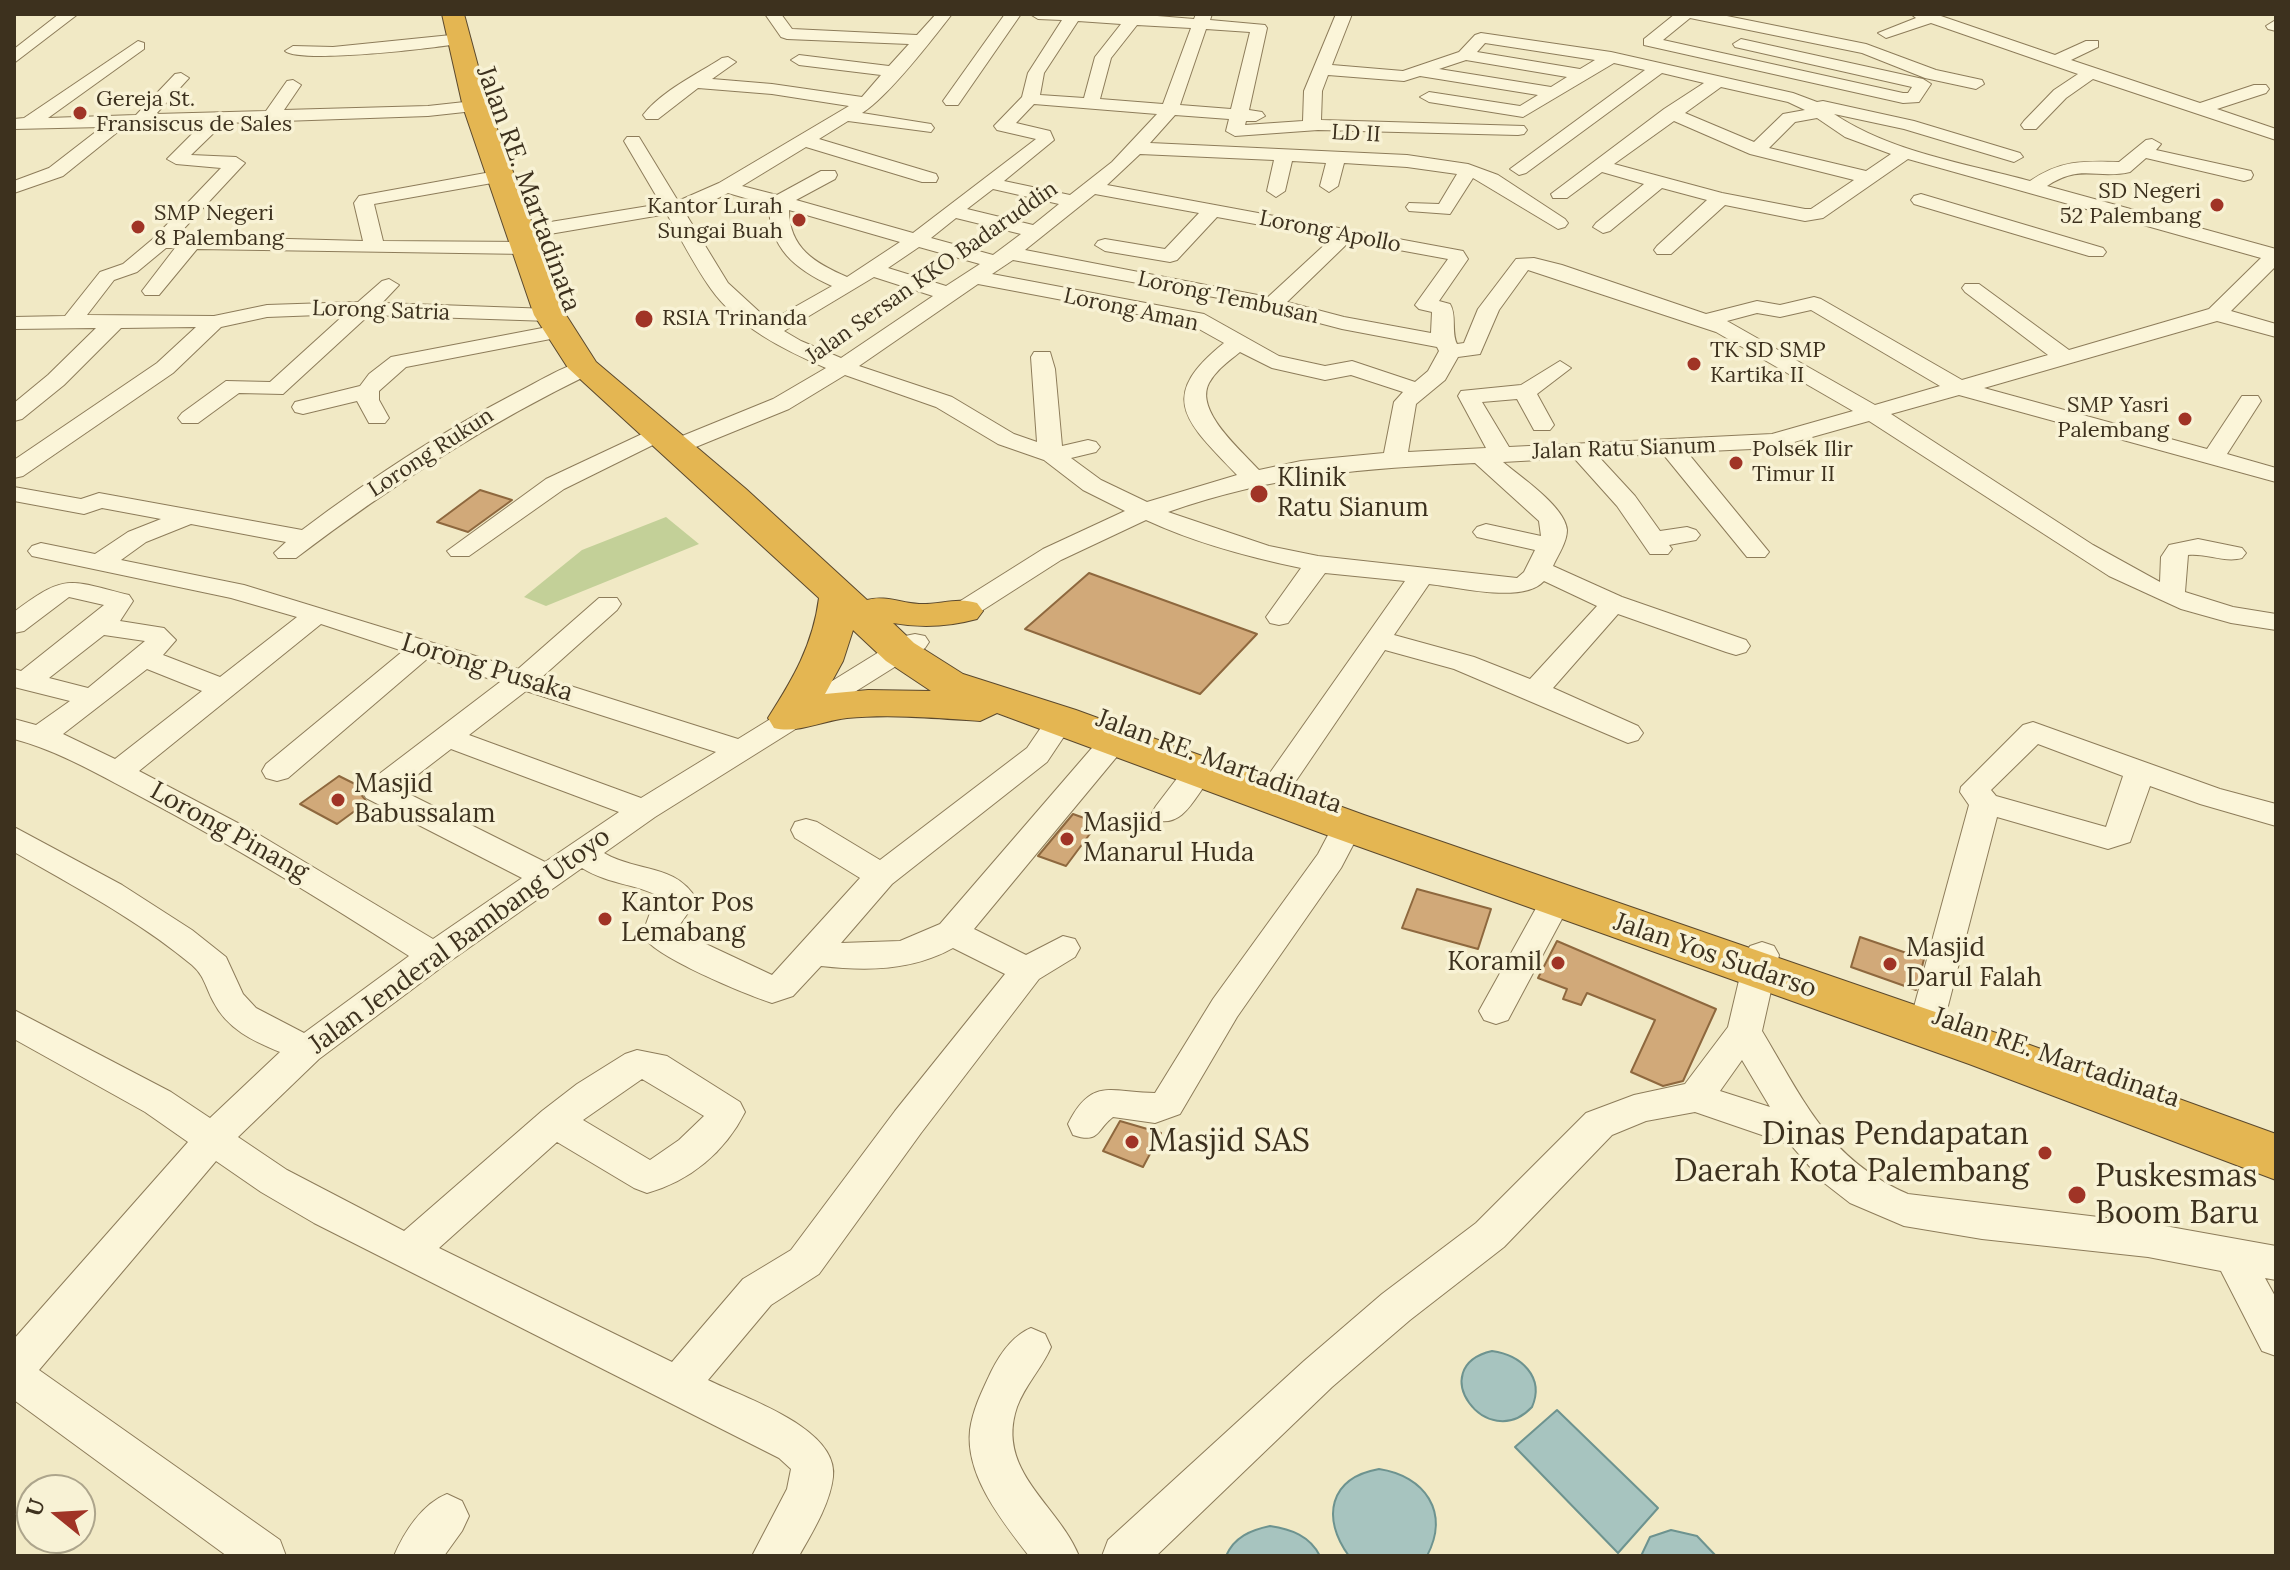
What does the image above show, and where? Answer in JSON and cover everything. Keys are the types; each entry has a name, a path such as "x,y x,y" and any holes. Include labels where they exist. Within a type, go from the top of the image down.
{"highway":[{"path":"461,22 502,176 528,237 554,323 584,368 674,440"},
{"name":"Jalan RE. Martadinata","path":"484,106 528,237 589,342 674,440 907,647 1761,964"},
{"path":"794,715 832,642 859,603 919,616 963,611 955,632 954,651 965,670"},
{"path":"907,647 948,683 1050,716"},
{"path":"794,715 838,704 886,701 1050,716"},
{"name":"Jalan Yos Sudarso","path":"1050,716 1556,900 1761,964 1927,1022 2276,1157"},
{"name":"Jalan RE. Martadinata","path":"1927,1022 2276,1134"}],"street":[{"path":"14,58 49,27 70,14"},
{"path":"773,14 787,34 921,40"},
{"path":"161,242 375,248 528,237 701,201 807,141 866,103 944,14"},
{"path":"952,101 1013,14"},
{"path":"1038,14 1133,19 1203,18 1260,30 1237,115"},
{"path":"1312,122 1313,91 1344,14"},
{"path":"1685,14 1650,42 1903,98 1913,98 1926,78"},
{"path":"1694,14 1866,49"},
{"path":"1725,61 1741,44 1780,14 1892,59 1926,78"},
{"path":"1886,33 1922,15 2276,135"},
{"path":"770,330 848,285 913,242 1046,138 1041,134 1003,126 1030,99 1036,73 1073,16"},
{"name":"Jalan Sersan KKO Badaruddin","path":"674,440 781,404 842,367 1039,232 1136,148 1169,111 1203,18"},
{"path":"1091,102 1103,57 1133,19"},
{"path":"293,51 333,52 461,22"},
{"path":"1321,69 1401,76 1422,72 1465,55 1481,38 1611,57 1812,108 1957,139 2014,157"},
{"path":"1741,44 1879,74 1976,84"},
{"path":"2057,60 2092,44"},
{"path":"21,124 138,46"},
{"path":"1465,55 1584,75"},
{"path":"1429,97 1521,113 1611,57"},
{"path":"1879,74 1892,59"},
{"path":"799,60 896,72"},
{"path":"652,115 668,100 728,62"},
{"path":"1519,169 1657,69"},
{"path":"2030,125 2060,94 2093,71"},
{"path":"1422,72 1554,93"},
{"path":"140,121 181,78"},
{"path":"1560,194 1717,82"},
{"path":"695,83 772,89 866,103"},
{"path":"1313,91 1369,84 1376,93"},
{"path":"270,117 293,85"},
{"path":"2203,108 2260,89"},
{"path":"1030,99 1312,122 1518,130"},
{"path":"21,124 270,117 484,106"},
{"path":"1756,150 1789,118 1812,108"},
{"path":"1812,108 1851,133 1906,152 2276,256"},
{"path":"1670,113 1756,150 1870,178"},
{"path":"848,116 925,128"},
{"path":"71,322 107,276 130,268 161,242 236,163 176,159 219,118"},
{"path":"14,187 56,172 119,122"},
{"path":"1957,139 1983,124"},
{"path":"633,141 720,287 793,346 842,367 944,402 1006,439 1052,455 1092,485 1143,511 1219,540 1318,564 1522,586 1529,583 1554,531 1549,514 1491,455 1488,429 1479,422 1469,396 1524,391 1560,368"},
{"path":"807,141 929,178"},
{"name":"LD II","path":"1136,148 1407,161 1468,170 1491,179 1558,223"},
{"path":"2016,227 2055,173 2079,166 2123,168 2147,148 2202,160 2244,175"},
{"path":"1599,166 1721,198 1811,215 1906,152"},
{"path":"1276,191 1284,154"},
{"path":"1329,186 1337,157"},
{"path":"1406,184 1407,161"},
{"path":"1416,207 1443,210 1468,170"},
{"path":"828,175 779,202 779,228 796,257 811,268 848,285"},
{"path":"375,248 364,203 366,200 502,176"},
{"path":"1603,227 1659,181"},
{"path":"990,183 1074,202"},
{"name":"Lorong Tembusan","path":"726,187 913,242 1274,303 1342,323 1448,346"},
{"name":"Lorong Apollo","path":"1092,188 1458,256 1426,305 1443,308 1441,328 1448,346"},
{"path":"1664,250 1721,198"},
{"path":"1921,200 2096,252"},
{"path":"1105,245 1170,256 1214,209"},
{"path":"953,212 1039,232"},
{"path":"1274,303 1299,276 1314,269 1345,235"},
{"path":"152,291 192,243"},
{"name":"Jalan Ratu Sianum","path":"963,611 1032,565 1143,511 1254,479 1327,464 1773,441 2217,314 2276,256"},
{"path":"1394,461 1405,402 1437,375 1448,346 1472,349 1489,309 1525,263 1587,278 1603,287 1708,320 1871,413 1978,479 2103,564 2147,588 2219,613 2276,622"},
{"path":"871,269 949,294"},
{"name":"Lorong Aman","path":"975,277 1196,319 1272,361 1325,373 1352,368 1418,390"},
{"path":"190,418 234,386 273,390 389,285"},
{"path":"1972,288 2066,358"},
{"path":"1708,320 1757,307 1780,311 1814,303 1959,388 2276,475"},
{"name":"Lorong Satria","path":"14,323 214,322 283,309 363,309 554,323"},
{"path":"2217,314 2276,331"},
{"path":"14,414 56,380 115,321"},
{"path":"14,471 165,368 214,322"},
{"path":"377,418 368,400 368,391 377,379 399,362 554,323"},
{"path":"1237,344 1200,378 1193,398 1200,417 1254,479"},
{"path":"372,349 399,362"},
{"path":"1042,357 1047,385 1046,426 1052,455"},
{"name":"Lorong Rukun","path":"188,517 296,545 379,485 494,411 584,368"},
{"path":"303,407 368,391"},
{"path":"1524,391 1542,425"},
{"path":"2213,458 2250,401"},
{"path":"460,551 555,484 674,440"},
{"path":"1052,455 1088,447"},
{"path":"1671,448 1756,552"},
{"path":"1581,451 1626,501 1656,544 1687,535"},
{"path":"14,494 84,507 99,500 188,517"},
{"path":"41,551 100,563 137,537 188,517"},
{"path":"1486,532 1544,557 1613,603 1736,646"},
{"path":"2172,597 2174,557 2178,550 2188,546 2207,547 2233,553"},
{"name":"Lorong Pusaka","path":"100,563 235,591 317,614 738,749"},
{"path":"1279,617 1318,564"},
{"path":"1278,784 1422,575"},
{"path":"14,625 56,593 67,589 120,601 118,609 99,626 20,679"},
{"path":"1534,691 1577,647 1613,603"},
{"path":"547,877 377,791 523,679 608,604"},
{"path":"119,771 317,614"},
{"path":"28,733 93,698 162,640 159,636 99,626"},
{"path":"1378,639 1464,663 1628,733"},
{"name":"Jalan Jenderal Bambang Utoyo","path":"14,1369 213,1138 307,1049 434,955 644,810 907,647"},
{"path":"277,771 423,648"},
{"path":"144,658 224,689"},
{"path":"20,679 93,698"},
{"path":"581,853 618,873 664,884 679,894 681,900 662,922 658,935 689,953 769,989 781,987 881,876 1037,755 1050,716"},
{"path":"2140,771 2119,834 2108,838 2088,835 1985,803 1975,792 1976,787 2033,732 2236,805 2276,815"},
{"name":"Lorong Pinang","path":"28,733 119,771 276,856 434,955"},
{"path":"447,737 644,810"},
{"path":"811,952 857,957 893,956 918,952 952,933 1134,748"},
{"path":"1167,813 1199,771"},
{"path":"1927,1022 1985,803"},
{"path":"1086,1124 1093,1109 1101,1103 1111,1101 1153,1111 1167,1104 1225,1008 1284,920 1330,860 1348,826"},
{"path":"806,830 881,876"},
{"path":"14,838 175,933 214,963 222,975 229,1001 239,1014 307,1049"},
{"path":"1496,1011 1556,900"},
{"path":"677,1387 757,1292 770,1280 788,1274 805,1262 908,1122 1039,957 952,933"},
{"path":"1695,1097 1744,1032 1761,964"},
{"path":"14,1023 158,1102 274,1181 327,1211 794,1444 809,1460 812,1476 801,1506 774,1556"},
{"path":"1744,1032 1804,1134 1836,1171 1863,1192 1904,1210 2148,1240 2276,1263"},
{"path":"1124,1556 1318,1374 1396,1307 1490,1235 1599,1124 1620,1113 1652,1104 1695,1097 1804,1134"},
{"path":"409,1250 555,1122"},
{"path":"2233,1256 2276,1338"},
{"path":"1031,1347 1016,1367 1005,1390 988,1443 995,1469 1025,1516 1057,1556"},
{"path":"14,1376 264,1556"},
{"path":"416,1556 447,1516"}],"green space":[{"path":"666,517 699,544 546,606 524,597 582,550"}],"water":[{"path":"1492,1351 1512,1357 1533,1377 1535,1396 1532,1407 1515,1419 1497,1421 1481,1415 1469,1403 1462,1388 1463,1373 1472,1360"},
{"path":"1557,1410 1658,1508 1618,1553 1515,1447"},
{"path":"1379,1469 1409,1479 1429,1499 1436,1525 1427,1556 1349,1556 1340,1542 1333,1514 1340,1490 1362,1474"},
{"path":"1270,1526 1299,1535 1311,1543 1320,1556 1226,1556 1244,1535"},
{"path":"1671,1530 1697,1536 1716,1556 1641,1556 1650,1537"}],"building":[{"path":"480,490 512,500 468,532 437,522"},
{"path":"1089,573 1257,634 1200,694 1025,629"},
{"name":"Masjid Babussalam","path":"339,776 361,787 359,792 367,802 337,824 300,804"},
{"name":"Masjid Manarul Huda","path":"1073,814 1098,823 1066,866 1038,856"},
{"path":"1417,889 1491,909 1478,949 1402,928"},
{"name":"Masjid Darul Falah","path":"1860,937 1924,959 1916,990 1851,967"},
{"path":"1557,941 1716,1009 1683,1081 1663,1086 1631,1072 1655,1020 1587,993 1581,1005 1563,999 1567,989 1538,978"},
{"name":"Masjid SAS","path":"1120,1121 1161,1133 1143,1167 1103,1151"}],"place":[{"name":"Gereja St. Fransiscus de Sales","path":"80,113"},
{"name":"SD Negeri 52 Palembang","path":"2217,205"},
{"name":"Kantor Lurah Sungai Buah","path":"799,220"},
{"name":"SMP Negeri 8 Palembang","path":"138,227"},
{"name":"RSIA Trinanda","path":"644,319"},
{"name":"TK SD SMP Kartika II","path":"1694,364"},
{"name":"SMP Yasri Palembang","path":"2185,419"},
{"name":"Polsek Ilir Timur II","path":"1736,463"},
{"name":"Klinik Ratu Sianum","path":"1259,494"},
{"name":"Masjid Babussalam","path":"338,800"},
{"name":"Masjid Manarul Huda","path":"1067,839"},
{"name":"Kantor Pos Lemabang","path":"605,919"},
{"name":"Koramil","path":"1558,963"},
{"name":"Masjid Darul Falah","path":"1890,964"},
{"name":"Masjid SAS","path":"1132,1142"},
{"name":"Dinas Pendapatan Daerah Kota Palembang","path":"2045,1153"},
{"name":"Puskesmas Boom Baru","path":"2077,1195"}]}
